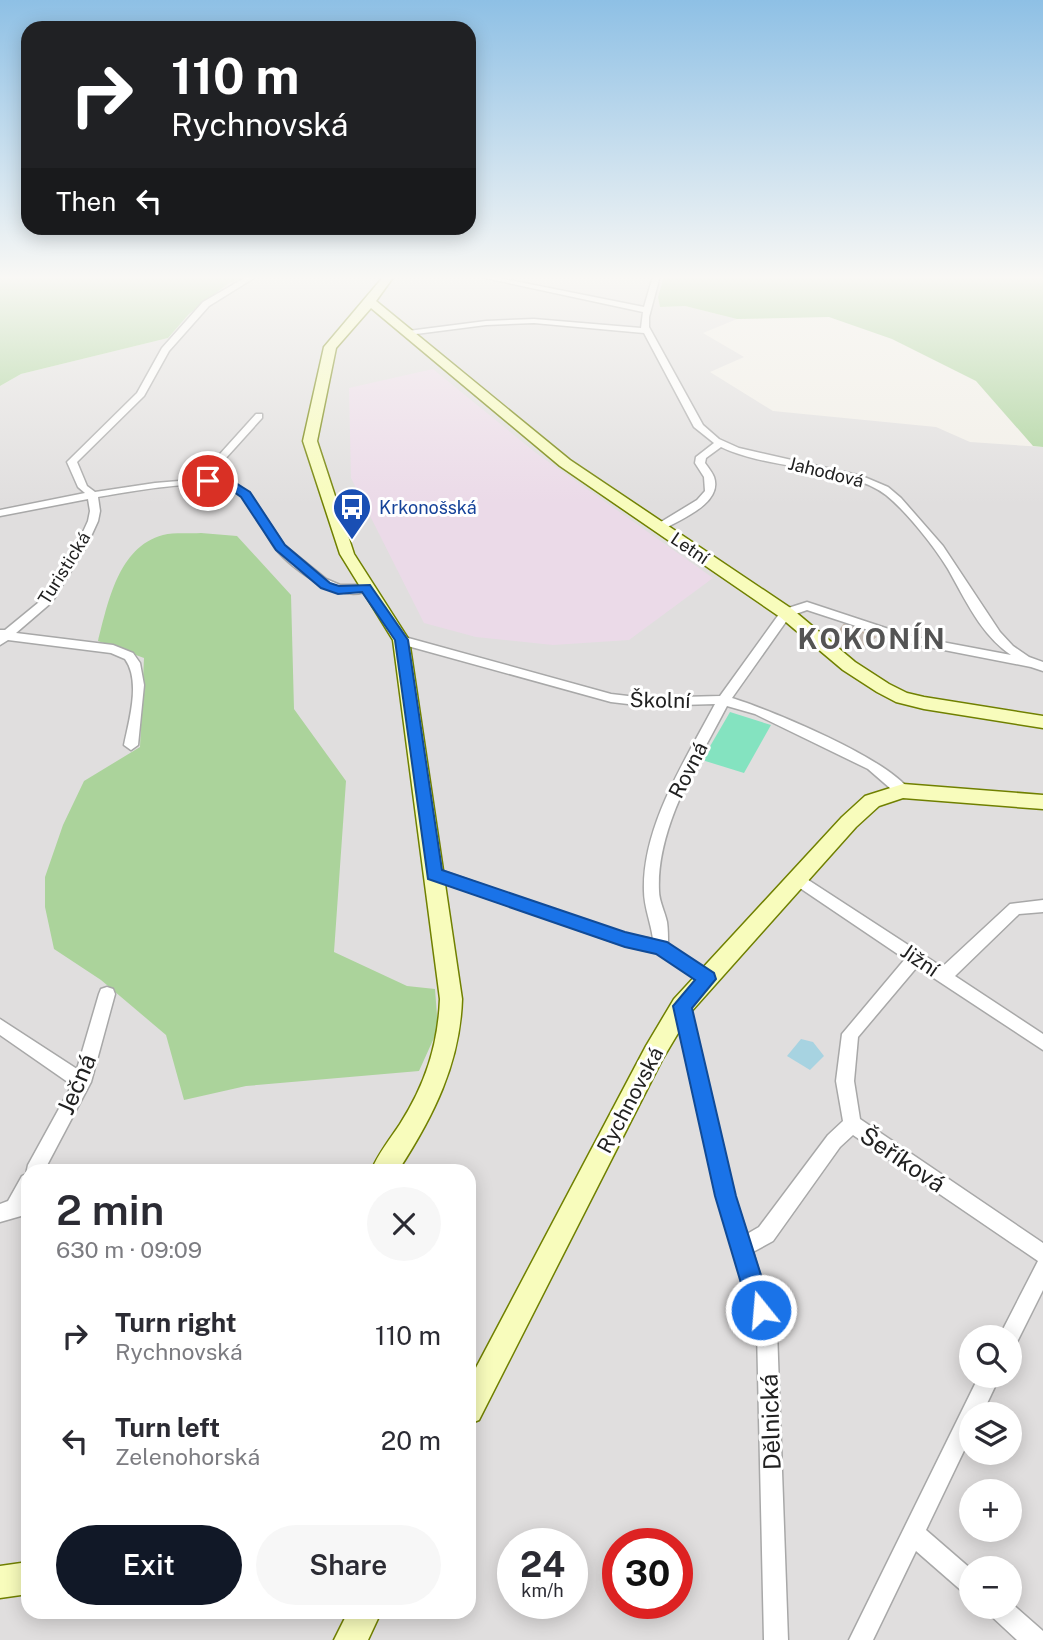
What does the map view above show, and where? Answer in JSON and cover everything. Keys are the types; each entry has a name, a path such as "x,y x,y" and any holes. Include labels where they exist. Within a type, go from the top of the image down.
{"street":[{"path":"93,495 83,487 72,462 142,394 164,353"},
{"path":"328,353 310,441 347,554 401,640 452,999 450,1032 433,1089 417,1120 388,1164"},
{"name":"Letní","path":"431,353 555,456 786,613 849,666 902,698 1043,722"},
{"name":"Jahodová","path":"659,353 699,427 719,443 760,457 848,474 890,493 940,550 990,627 1007,647 1030,663 1043,667"},
{"path":"208,481 208,474 213,467 259,416"},
{"path":"660,527 701,502 710,491 709,477 699,463 701,457 719,443"},
{"path":"0,513 93,495 208,481 230,484 246,495 280,548 325,585 338,590 366,588"},
{"name":"Turistická","path":"2,637 48,600 82,545 95,511 93,495"},
{"path":"786,613 807,606 908,639 1030,663"},
{"name":"Rovná","path":"661,947 659,922 651,892 655,856 665,818 678,785 724,701 786,613"},
{"name":"Turistická","path":"2,637 113,649 128,656 137,667 137,707 131,745"},
{"name":"Školní","path":"401,640 624,701 724,701 759,710 873,766 903,791"},
{"name":"Rychnovská","path":"476,1396 642,1075 682,1006 849,822 872,801 903,791 1043,803"},
{"path":"434,874 625,940 661,947 707,979"},
{"name":"Jižní","path":"796,878 1043,1043"},
{"path":"944,976 1015,908 1043,906"},
{"name":"Šeříková","path":"916,958 850,1034 845,1081 852,1124 1043,1254"},
{"name":"Ječná","path":"38,1164 82,1082 107,994"},
{"name":"Dělnická","path":"682,1006 726,1196 767,1331 776,1639"},
{"path":"0,1026 82,1082"},
{"path":"741,1248 766,1234 834,1141 852,1124"},
{"path":"0,1213 14,1209 21,1196"},
{"path":"1015,1325 1043,1269"},
{"path":"861,1640 959,1438"},
{"path":"912,1533 959,1574"},
{"path":"0,1582 21,1579"},
{"path":"350,1640 361,1619"},
{"path":"1012,1619 1035,1640"}],"shaded area":[{"path":"109,353 736,353 744,357 710,372 773,411 936,427 970,442 1043,447 1043,1640 0,1640 0,386 21,374"},
{"path":"433,369 536,453 713,578 629,640 553,645 476,637 424,623 351,478 349,388"}],"green space":[{"path":"0,353 109,353 21,374 0,386"},
{"path":"919,353 1043,353 1043,447 1033,446 976,381"},
{"path":"168,534 237,536 291,595 294,709 346,781 334,952 407,986 435,989 438,1029 419,1071 246,1086 184,1100 166,1035 101,980 54,949 45,907 45,877 63,825 84,781 140,747 144,658 98,641 111,594 125,564 135,551 148,541"},
{"path":"730,712 771,725 744,773 702,760"}],"water":[{"path":"801,1039 813,1042 824,1056 810,1070 787,1056"}],"building":[{"path":"844,625 875,637 865,645 837,634"}],"place":[{"name":"Krkonošská","path":"352,541"}],"district":[{"name":"KOKONÍN","path":"872,638"}],"route":[{"path":"208,481 230,484 246,495 280,548 325,585 338,590 354,591 366,588 401,640 434,874 625,940 661,947 707,979 682,1006 726,1196 761,1310"}]}
